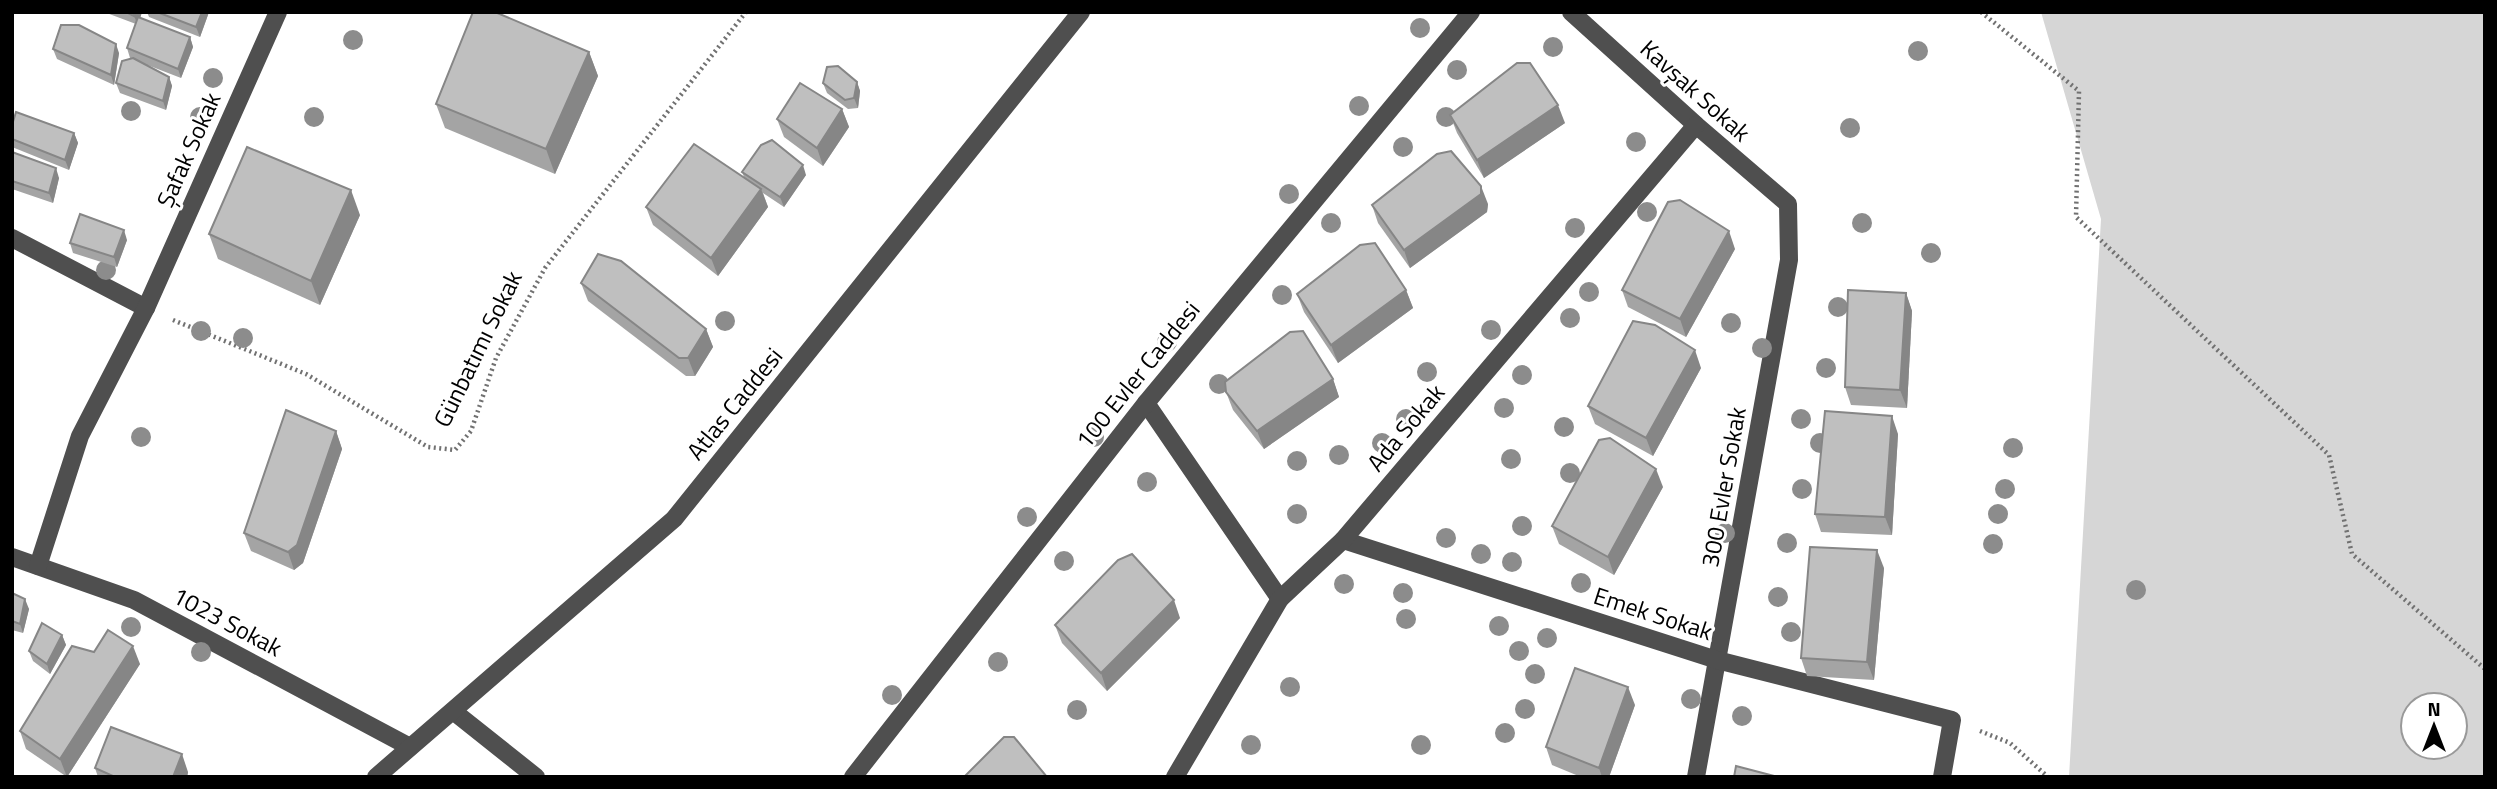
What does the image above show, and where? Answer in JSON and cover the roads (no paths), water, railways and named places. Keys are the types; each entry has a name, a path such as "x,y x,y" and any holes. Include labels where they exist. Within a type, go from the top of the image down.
{"street":[{"name":"Şafak Sokak","path":"38,566 80,436 146,308 278,12"},
{"name":"Atlas Caddesi","path":"376,777 674,519 1081,12"},
{"name":"100 Evler Caddesi","path":"853,777 1146,402 1471,12"},
{"name":"Kavşak Sokak","path":"1571,12 1788,204"},
{"name":"Ada Sokak","path":"1175,777 1280,599 1343,540 1696,125"},
{"name":"300 Evler Sokak","path":"1696,777 1789,260 1788,204"},
{"path":"12,238 146,308"},
{"path":"1146,402 1280,599"},
{"name":"Emek Sokak","path":"1343,540 1717,660 1952,720 1942,777"},
{"name":"1023 Sokak","path":"12,557 134,600 410,747"},
{"path":"453,711 536,777"}]}
